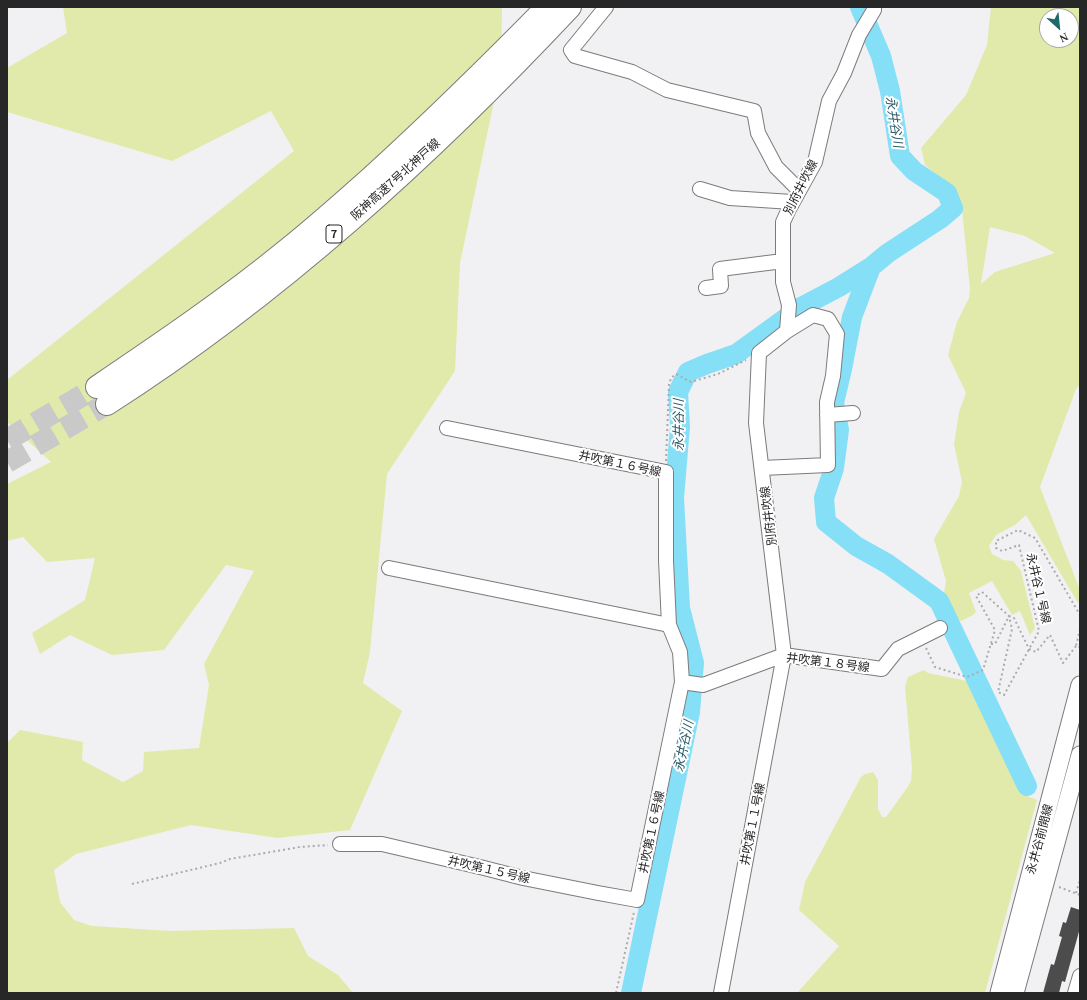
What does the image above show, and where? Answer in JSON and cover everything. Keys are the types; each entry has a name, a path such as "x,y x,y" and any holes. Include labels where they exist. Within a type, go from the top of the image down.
{"highway":[{"path":"141,370 224,287 391,141 531,7"},
{"name":"阪神高速7号北神戸線","path":"102,396 141,370 341,205 445,109 547,7"},
{"name":"阪神高速7号北神戸線","path":"141,370 199,342 300,263 352,218 456,122 570,7"},
{"path":"141,370 233,325 339,247 386,207 459,139 530,68 560,34 579,7"}],"street":[{"path":"606,7 572,50 575,56 632,72 667,90 754,111 758,133 776,167 796,196"},
{"name":"別府井吹線","path":"787,331 789,305 784,282 783,222 815,162 829,101 844,73 859,35 874,9"},
{"path":"700,189 730,198 796,196"},
{"path":"706,288 721,286 720,269 783,261"},
{"path":"759,353 787,331 813,315 828,319 837,334 833,376 827,402 839,414 828,465 762,468"},
{"name":"別府井吹線","path":"759,353 756,423 784,655"},
{"name":"井吹第１６号線","path":"447,428 666,472 666,560 669,625 680,652 684,682 637,900"},
{"path":"389,568 669,625"},
{"name":"井吹第１８号線","path":"684,682 703,685 784,655 882,669 898,649 940,628"},
{"name":"井吹第１１号線","path":"721,993 784,655"},
{"name":"永井谷前開線","path":"999,993 1080,685"},
{"name":"永井谷前開線","path":"1014,993 1080,755"},
{"name":"井吹第１５号線","path":"340,844 382,844 523,878 637,900"},
{"path":"1075,993 1080,976"}],"path":[{"path":"666,472 668,385 671,378 676,374 691,382 718,374 759,353"},
{"name":"永井谷１号線","path":"1009,616 1012,629 998,692 1004,695 1039,631 1020,545 1002,551 996,548 996,541 1018,530 1035,538 1080,615 1080,618"},
{"path":"921,638 935,667 967,677 983,670 995,630 976,596 982,592 1009,616 1014,618 1029,649 1036,652 1050,635 1063,663 1076,646 1080,629"},
{"path":"991,644 995,644 1009,616"},
{"path":"1076,646 1080,647"},
{"path":"132,884 220,863 230,859 300,847 340,844"},
{"path":"1076,894 1080,880"},
{"path":"1045,882 1080,895"},
{"path":"616,993 637,900"}],"green space":[{"path":"63,7 502,7 501,68 460,263 455,371 387,474 370,652 363,683 402,711 350,830 277,838 191,825 76,854 54,870 60,902 74,920 92,926 170,931 294,928 308,956 338,975 353,993 7,993 7,743 20,730 83,742 82,760 123,782 143,771 144,752 199,748 209,685 204,664 254,571 226,565 164,650 112,655 70,635 40,654 32,633 85,600 95,558 47,562 23,537 7,541 7,484 51,462 7,422 7,380 294,151 271,111 172,161 7,112 7,68 67,33"},
{"path":"991,7 1080,7 1080,385 1076,389 1040,487 1080,590 1080,599 1078,603 1026,515 1015,525 996,535 989,546 992,554 1003,560 1013,561 1021,571 1035,628 1030,635 1020,611 1012,615 992,581 969,593 976,612 973,615 961,621 954,617 943,598 946,581 934,539 959,496 962,482 954,444 959,412 966,393 948,355 957,322 969,298 970,289 962,209 945,182 925,165 921,148 966,95 987,45","holes":["990,227 1025,236 1055,253 995,272 981,284"]},
{"path":"924,670 928,673 972,682 1025,795 1037,800 985,993 797,993 839,946 799,910 805,882 861,777 865,774 873,772 878,780 878,809 882,817 886,817 911,781 912,768 905,686 908,677"}],"building":[{"path":"1071,907 1080,910 1080,928 1065,982 1062,981 1059,993 1043,993 1051,964 1054,965 1062,937 1059,936 1063,922 1066,923"}],"waterway":[{"name":"永井谷川","path":"631,993 690,712 694,663 680,608 674,498 680,427 678,392 688,372 736,354 801,307 839,287 871,267 888,253 940,219 953,208 947,193 914,171 900,156 890,91 881,56 860,7"},
{"path":"871,267 852,317 834,403 839,430 834,468 824,498 826,522 856,546 888,564 939,601 1027,786"}],"tunnel":[{"path":"7,440 97,387"},
{"path":"7,462 107,404"}]}
